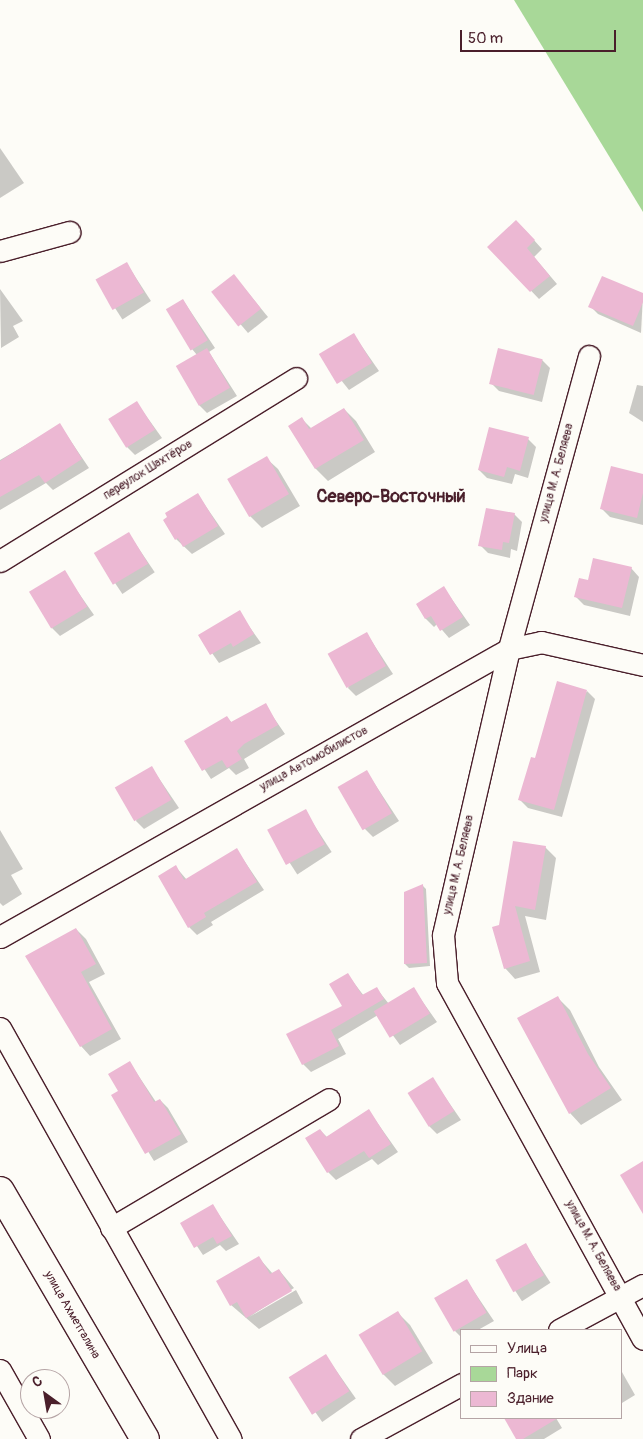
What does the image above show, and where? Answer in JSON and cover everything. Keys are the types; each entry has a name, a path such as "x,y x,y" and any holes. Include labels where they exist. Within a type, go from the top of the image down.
{"main road":[{"name":"улица Ахметгалина","path":"0,1191 145,1439"}],"street":[{"path":"0,251 69,232"},
{"name":"улица М. А. Беляева","path":"589,356 509,649 443,935 447,983 643,1339"},
{"name":"переулок Шахтёров","path":"0,561 296,378"},
{"name":"улица Автомобилистов","path":"0,937 509,649 541,642 643,665"},
{"path":"0,1028 231,1439"},
{"path":"111,1228 329,1099"},
{"path":"561,1329 643,1285"},
{"path":"0,1370 39,1439"},
{"path":"361,1439 460,1385"}],"green space":[{"path":"514,0 643,0 643,212"}],"building":[{"path":"516,220 535,240 527,248 550,276 530,292 487,247"},
{"path":"127,262 144,293 112,310 96,279"},
{"path":"234,274 261,309 238,327 211,292"},
{"path":"602,276 643,293 643,302 633,326 588,307"},
{"path":"183,299 208,340 191,350 166,309"},
{"path":"354,333 372,363 337,384 319,354"},
{"path":"207,348 230,388 199,406 176,366"},
{"path":"498,348 543,359 534,395 489,384"},
{"path":"137,401 155,430 126,448 108,419"},
{"path":"344,408 364,440 315,469 288,426 302,417 309,429"},
{"path":"60,423 82,459 45,483 39,475 0,497 0,461"},
{"path":"489,427 529,437 520,471 507,467 504,477 478,470"},
{"path":"267,456 289,494 249,517 227,479"},
{"path":"611,466 643,474 643,493 637,518 600,509"},
{"path":"198,493 218,526 183,547 178,538 175,540 163,520 167,517 165,513"},
{"path":"486,508 515,513 509,543 503,542 502,550 478,546"},
{"path":"129,532 148,564 113,585 94,553"},
{"path":"593,558 632,567 622,608 574,597 579,578 588,580"},
{"path":"65,570 87,607 51,628 29,592"},
{"path":"444,586 463,617 440,631 431,616 425,619 416,604"},
{"path":"240,610 254,634 233,647 231,643 210,655 198,635"},
{"path":"367,632 386,666 347,688 328,654"},
{"path":"557,681 587,690 554,810 518,800 531,757 535,758"},
{"path":"266,703 278,725 244,744 237,751 242,759 227,768 222,760 202,771 184,741 227,716 231,722"},
{"path":"152,766 172,800 134,821 115,788"},
{"path":"367,770 392,813 363,830 338,787"},
{"path":"306,809 325,844 286,865 267,830"},
{"path":"513,841 546,846 535,910 515,906 530,961 504,969 492,927 499,925"},
{"path":"237,848 257,882 204,913 206,917 188,928 158,876 176,865 184,880"},
{"path":"423,884 427,963 404,964 404,892"},
{"path":"76,928 96,964 81,972 112,1029 80,1047 25,956"},
{"path":"348,973 362,995 377,987 384,999 331,1030 339,1046 302,1065 286,1034 342,1006 329,984"},
{"path":"414,987 430,1014 390,1038 374,1011"},
{"path":"558,996 588,1054 611,1088 569,1114 517,1018"},
{"path":"130,1061 154,1102 160,1099 181,1134 145,1154 111,1095 118,1091 108,1074"},
{"path":"433,1077 454,1111 429,1127 408,1093"},
{"path":"369,1109 391,1144 369,1158 364,1151 327,1173 305,1138 320,1129 326,1137"},
{"path":"643,1161 643,1214 620,1175"},
{"path":"213,1204 232,1236 217,1244 213,1237 194,1248 180,1223"},
{"path":"526,1243 544,1275 513,1292 495,1260"},
{"path":"259,1256 270,1274 279,1269 292,1291 246,1318 237,1302 230,1306 216,1281"},
{"path":"467,1279 486,1313 454,1332 434,1298"},
{"path":"398,1311 422,1351 383,1375 359,1335"},
{"path":"326,1354 349,1391 312,1415 289,1377"},
{"path":"505,1419 556,1419 523,1439 516,1439"}],"district":[{"name":"Северо-Восточный","path":"391,497"}]}
